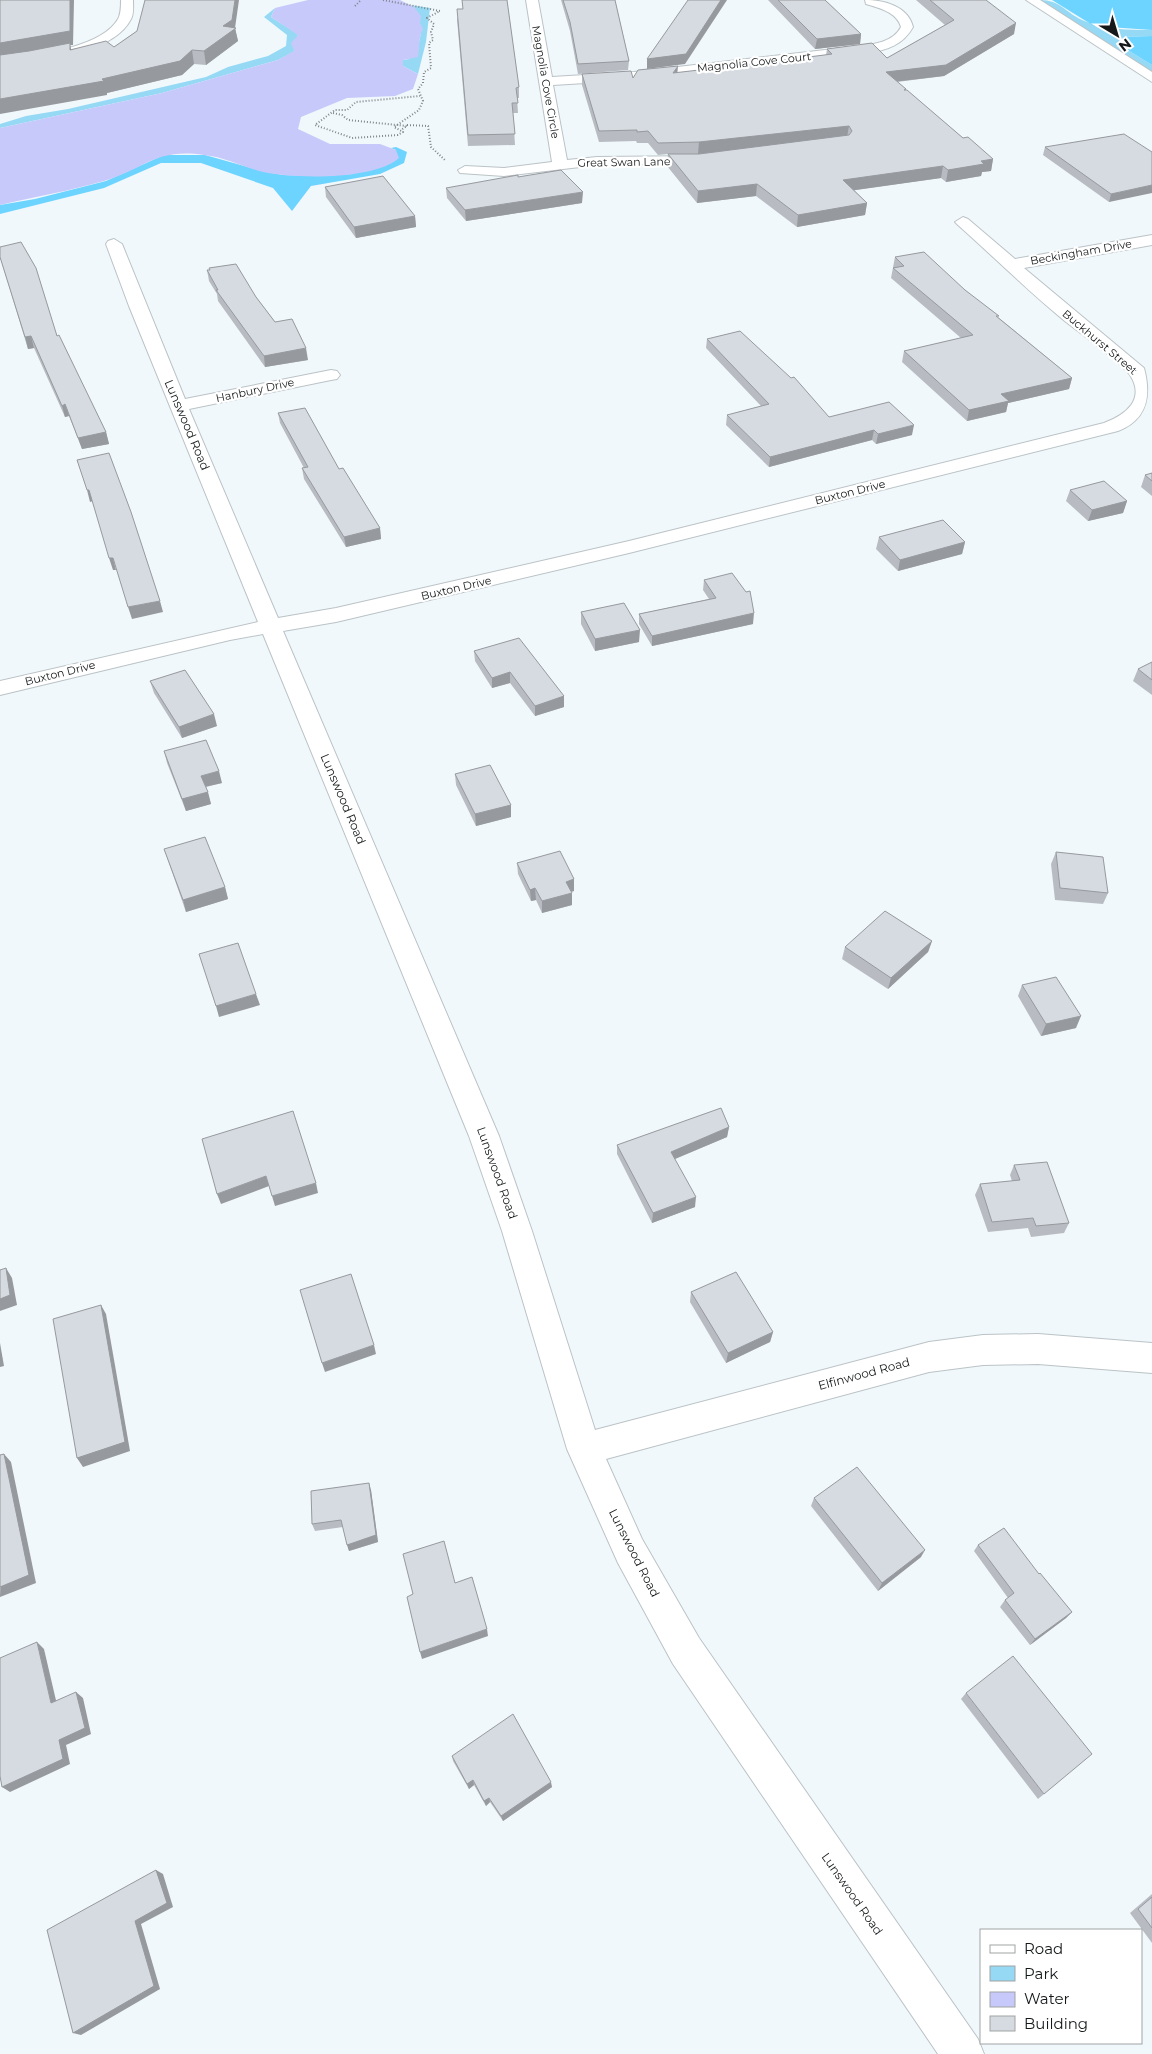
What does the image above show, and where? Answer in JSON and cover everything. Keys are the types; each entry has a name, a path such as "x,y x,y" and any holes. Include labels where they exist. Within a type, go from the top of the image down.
{"street":[{"path":"0,64 65,53 96,42 115,31 125,19 127,0"},
{"name":"Magnolia Cove Circle","path":"532,0 560,164"},
{"path":"1032,0 1152,78"},
{"name":"Magnolia Cove Court","path":"545,81 634,76 865,50 886,45 900,38 907,28 903,17 891,9 870,1"},
{"name":"Great Swan Lane","path":"465,170 498,172 560,164 718,158"},
{"name":"Buckhurst Street","path":"910,477 1111,427 1127,421 1144,406 1148,394 1145,383 1138,372 963,222"},
{"name":"Beckingham Drive","path":"1011,265 1152,240"},
{"name":"Lunswood Road","path":"114,244 137,306 484,1136 518,1231 584,1449 630,1551 686,1651 963,2054"},
{"name":"Hanbury Drive","path":"179,406 331,375"},
{"name":"Buxton Drive","path":"0,688 230,633 336,615 412,598 910,477"},
{"name":"Elfinwood Road","path":"584,1449 929,1357 983,1350 1038,1349 1152,1358"}],"path":[{"path":"355,6 361,0"},
{"path":"383,0 440,11 428,18 434,24 430,43 431,68 424,72 423,83 418,90 423,101 419,110 394,127 401,130"},
{"path":"333,114 342,114 356,102 420,96"},
{"path":"346,110 335,110 333,114 315,125 352,138 398,135 406,125"},
{"path":"342,114 343,118 348,120 428,126 428,143 435,155 448,163"}],"green space":[{"path":"1040,0 1058,4 1076,17 1099,26 1152,30 1152,36 1123,37 1118,44 1152,65 1152,73"},
{"path":"410,5 430,8 426,42 418,74 403,66 403,60 409,59 420,40 417,15 414,7"},
{"path":"275,8 271,17 298,34 295,51 278,60 162,93 0,128 0,124 26,116 68,109 206,77 228,67 268,56 286,46 287,35 264,17"}],"shaded area":[{"path":"1052,0 1152,0 1152,30 1094,26"},
{"path":"1152,36 1152,65 1118,44 1123,37"},
{"path":"396,147 407,152 404,163 380,174 311,186 292,211 273,188 201,163 161,163 104,188 0,214 0,205 35,199 106,181 164,155 205,155 283,175 319,176 353,174 396,150 391,148"}],"water":[{"path":"308,0 400,0 414,7 421,16 420,23 423,29 418,57 403,60 403,66 418,74 413,89 395,96 347,98 301,117 298,129 330,144 380,144 396,150 399,158 388,165 354,174 294,176 263,172 212,156 173,154 104,181 0,205 0,128 162,93 278,60 294,51 291,43 298,35 271,17 275,8"}],"building":[{"path":"0,0 70,0 70,31 0,43"},
{"path":"145,0 235,0 232,20 223,26 236,28 204,51 192,50 180,61 102,79 104,81 0,99 0,55 70,43 70,50 106,41 114,47 137,31"},
{"path":"462,0 507,0 519,87 516,88 518,103 512,103 515,134 468,135 457,9 463,9"},
{"path":"563,0 615,0 629,61 578,64 570,22"},
{"path":"688,0 721,0 686,54 647,59"},
{"path":"778,0 825,0 861,34 817,39"},
{"path":"930,0 986,0 1016,23 946,65 886,72 906,89 904,90 907,90 963,138 968,137 993,159 981,161 984,164 948,170 943,166 843,180 867,203 798,215 757,184 698,191 668,154 699,154 849,135 852,131 849,126 699,142 658,143 648,131 599,131 582,74 631,71 633,78 638,70 678,66 673,73 777,61 832,54 827,49 872,43 887,58 954,20"},
{"path":"1124,134 1152,152 1152,185 1111,194 1045,147"},
{"path":"561,170 583,192 465,210 446,188 518,175 518,177"},
{"path":"383,176 415,216 354,227 325,187"},
{"path":"21,242 36,268 57,336 59,335 106,432 78,438 65,404 62,406 31,336 25,337 0,257 0,247"},
{"path":"924,252 965,290 999,316 996,316 1072,378 1001,394 1009,401 969,410 904,351 973,335 893,268 904,266 895,257"},
{"path":"236,264 256,297 275,322 292,319 306,348 264,356 216,290 218,290 207,270 210,270 209,268"},
{"path":"740,331 791,378 794,377 829,417 889,402 914,425 878,434 874,430 770,457 727,415 769,404 707,339"},
{"path":"305,408 339,469 343,468 380,528 344,537 302,468 308,467 278,413"},
{"path":"109,453 131,512 160,601 128,607 113,558 109,558 89,490 87,490 77,460"},
{"path":"1152,473 1152,481 1145,475"},
{"path":"1104,481 1127,501 1092,510 1070,490"},
{"path":"943,520 965,542 900,560 879,537"},
{"path":"732,573 746,592 750,591 754,613 652,636 639,614 716,598 704,580"},
{"path":"624,603 640,630 595,639 581,612"},
{"path":"519,638 564,696 535,706 510,672 492,678 474,651"},
{"path":"1152,662 1152,680 1138,669"},
{"path":"185,670 214,714 179,727 150,681"},
{"path":"206,740 219,771 201,776 208,792 182,799 164,751"},
{"path":"490,765 511,805 475,814 455,774"},
{"path":"205,837 225,887 183,900 164,849"},
{"path":"560,851 574,879 566,882 572,893 542,901 535,888 530,890 517,863"},
{"path":"1056,852 1103,857 1108,893 1060,888"},
{"path":"885,911 932,941 891,978 845,947"},
{"path":"238,943 256,994 216,1006 199,954"},
{"path":"1056,977 1081,1016 1046,1024 1022,985"},
{"path":"721,1108 729,1127 671,1152 696,1197 653,1213 617,1145"},
{"path":"293,1111 316,1183 272,1196 266,1176 217,1194 202,1139"},
{"path":"1047,1162 1069,1223 1036,1226 1033,1218 992,1222 980,1184 1020,1180 1014,1165"},
{"path":"6,1268 10,1295 0,1299 0,1270"},
{"path":"736,1272 773,1332 728,1353 691,1292"},
{"path":"351,1274 374,1345 322,1363 300,1290"},
{"path":"101,1305 125,1442 77,1458 53,1319"},
{"path":"4,1454 29,1575 0,1587 0,1455"},
{"path":"857,1467 925,1550 882,1583 814,1498"},
{"path":"369,1483 376,1535 347,1545 341,1520 312,1524 311,1491"},
{"path":"1004,1528 1039,1574 1072,1612 1035,1639 1005,1600 1014,1593 978,1545"},
{"path":"444,1541 455,1583 472,1577 487,1629 420,1652 407,1597 413,1594 403,1554"},
{"path":"37,1642 51,1703 76,1692 85,1728 59,1740 63,1759 2,1787 0,1776 0,1658"},
{"path":"1013,1656 1092,1754 1044,1794 966,1693"},
{"path":"513,1714 551,1782 501,1816 489,1798 484,1801 473,1780 467,1784 452,1756"},
{"path":"156,1870 167,1903 135,1921 154,1986 73,2033 47,1930"},
{"path":"1152,1897 1152,1928 1138,1909"}]}
